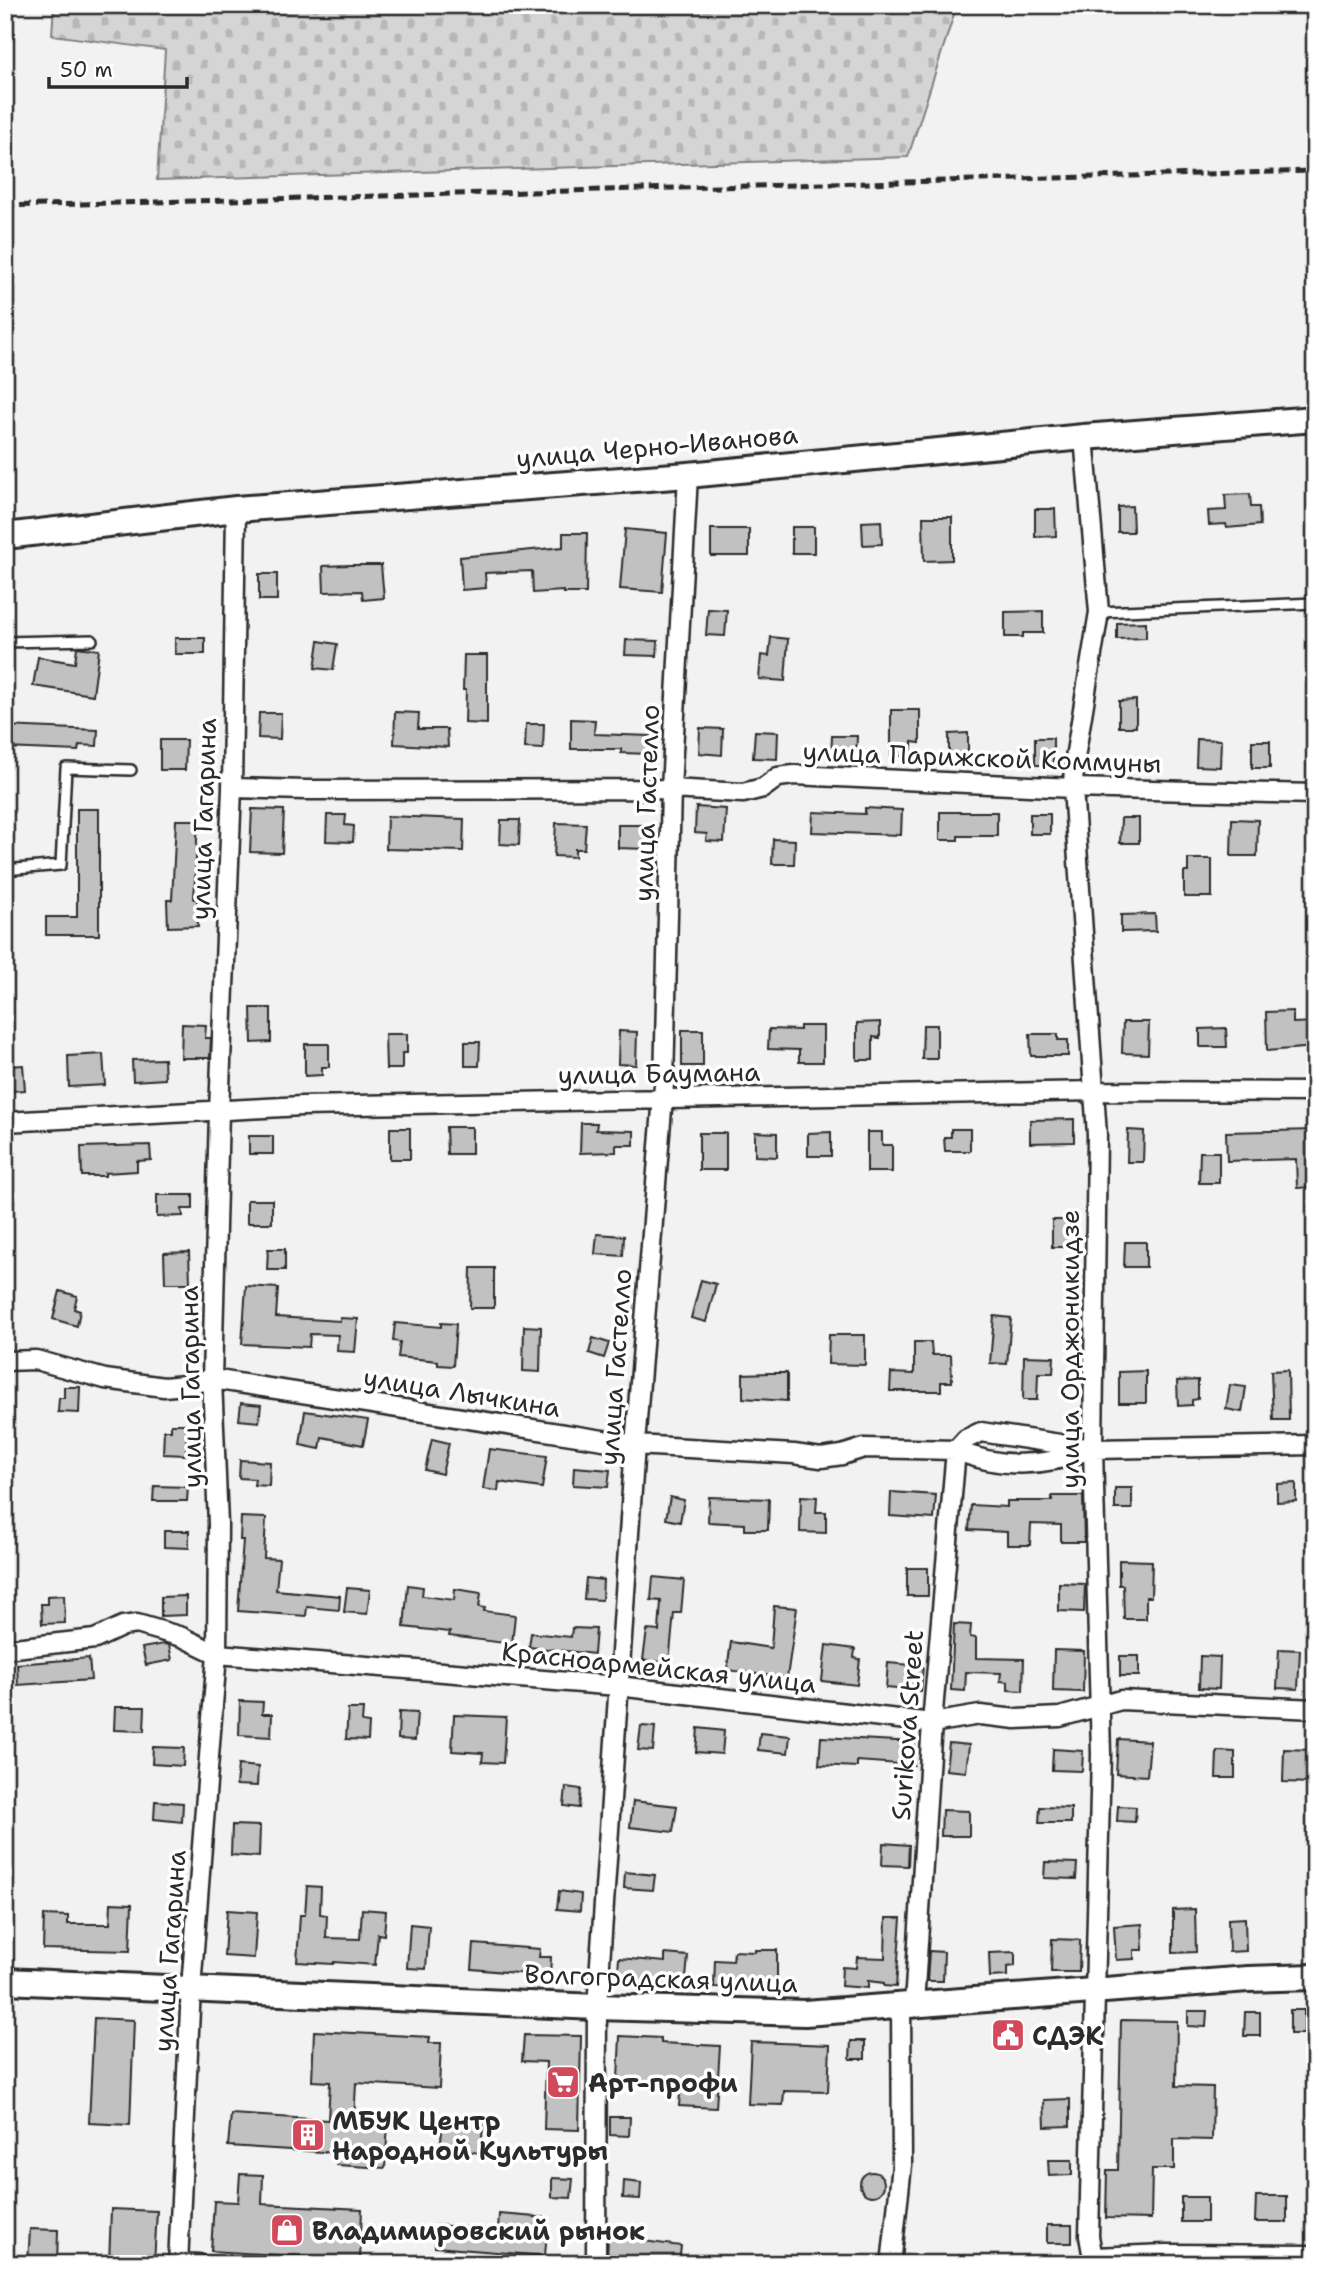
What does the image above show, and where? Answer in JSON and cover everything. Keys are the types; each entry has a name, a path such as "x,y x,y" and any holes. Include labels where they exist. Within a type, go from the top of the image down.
{"main road":[{"name":"улица Черно-Иванова","path":"5,536 236,509 688,475 1084,437 1315,419"},
{"name":"Волгоградская улица","path":"5,1981 597,2007 805,2012 1248,1979 1315,1977"}],"street":[{"name":"улица Орджоникидзе","path":"1084,437 1099,612 1074,764 1073,789 1097,1135 1093,1449 1100,1706 1089,2236 1094,2261"},
{"name":"улица Гастелло","path":"596,2264 597,2007 635,1445 662,1099 671,789 688,475"},
{"name":"улица Гагарина","path":"178,2263 191,1988 218,1654 218,1524 212,1379 232,788 236,509"},
{"name":"улица Парижской Коммуны","path":"232,788 671,789 743,793 763,788 778,777 794,775 1073,789 1315,794"},
{"name":"улица Баумана","path":"5,1122 302,1106 1095,1091 1315,1092"},
{"name":"улица Лычкина","path":"5,1361 36,1360 105,1379 164,1387 212,1379 635,1445 794,1454 821,1458 864,1448 956,1450 989,1461 1028,1464 1065,1459 1093,1449"},
{"name":"улица Лычкина","path":"956,1450 966,1439 981,1432 1093,1449 1315,1445"},
{"name":"Surikova Street","path":"891,2264 902,2165 907,2005 956,1450"},
{"name":"Красноармейская улица","path":"5,1649 95,1639 123,1626 137,1623 182,1637 218,1654 618,1686 932,1723 980,1715 1016,1719 1060,1717 1121,1700 1315,1709"},
{"path":"1094,2261 1187,2254 1315,2255"},
{"path":"1159,2264 1187,2254"},
{"path":"178,2263 198,2264"}],"lane":[{"path":"1099,612 1315,603"},
{"path":"5,642 92,640"},
{"path":"5,870 61,865 66,768 131,770"}],"green space":[{"path":"54,5 957,5 908,157 157,180 165,50 52,35"}],"building":[{"path":"1250,494 1251,507 1259,507 1260,525 1227,528 1226,524 1209,525 1208,511 1226,510 1225,495"},
{"path":"1132,506 1133,532 1118,532 1118,507"},
{"path":"1035,509 1055,509 1056,536 1035,537"},
{"path":"923,517 952,517 952,560 924,561"},
{"path":"881,521 882,544 863,545 862,522"},
{"path":"792,527 814,527 814,553 792,553"},
{"path":"625,529 667,533 662,592 620,589"},
{"path":"711,529 749,529 749,556 711,556"},
{"path":"563,533 587,533 586,593 533,593 532,571 485,573 486,588 462,590 460,557 563,547"},
{"path":"381,565 384,598 363,600 362,591 324,592 323,566"},
{"path":"259,574 277,574 277,600 259,600"},
{"path":"708,609 727,610 725,636 706,635"},
{"path":"1043,611 1043,633 1005,637 1005,612"},
{"path":"1146,622 1146,638 1117,639 1117,623"},
{"path":"771,637 788,639 785,681 759,679 761,655 769,656"},
{"path":"175,638 205,638 205,654 175,654"},
{"path":"626,640 658,641 657,656 625,655"},
{"path":"319,641 337,644 333,670 315,668"},
{"path":"77,647 99,650 93,695 33,686 38,657 75,663"},
{"path":"464,655 487,655 487,724 465,723"},
{"path":"1136,700 1136,727 1119,727 1119,701"},
{"path":"891,710 920,710 920,743 912,742 912,756 891,756"},
{"path":"395,712 419,713 418,729 447,729 448,747 394,744"},
{"path":"259,713 281,713 280,739 258,738"},
{"path":"571,719 595,720 594,734 651,736 651,754 621,753 621,749 571,749"},
{"path":"526,724 544,724 543,749 525,748"},
{"path":"5,726 98,730 97,746 79,745 78,751 5,748"},
{"path":"700,728 723,729 722,755 699,753"},
{"path":"755,731 778,732 777,759 753,758"},
{"path":"968,733 968,765 949,765 949,734"},
{"path":"832,736 857,736 856,760 831,760"},
{"path":"1035,738 1053,738 1053,765 1035,765"},
{"path":"1197,739 1221,740 1220,767 1196,766"},
{"path":"160,740 186,740 185,770 160,770"},
{"path":"1252,741 1270,741 1270,768 1252,768"},
{"path":"696,807 726,809 724,842 706,841 707,834 695,833"},
{"path":"865,808 902,810 901,835 812,832 813,812 865,814"},
{"path":"77,809 99,809 99,935 46,935 46,917 77,917"},
{"path":"252,809 284,810 282,853 250,852"},
{"path":"940,812 997,812 997,836 958,836 958,840 940,840"},
{"path":"1030,814 1050,814 1050,834 1030,834"},
{"path":"327,815 346,815 345,825 354,826 353,842 326,841"},
{"path":"387,816 464,819 463,851 386,849"},
{"path":"1121,818 1139,818 1139,843 1120,843"},
{"path":"1232,819 1258,820 1257,856 1231,856"},
{"path":"176,820 198,820 194,899 197,899 198,926 168,927 167,900 172,900"},
{"path":"501,820 520,820 519,845 500,844"},
{"path":"556,823 586,824 584,849 575,849 575,857 554,856"},
{"path":"618,825 646,825 646,849 618,848"},
{"path":"773,839 795,840 794,864 772,864"},
{"path":"1188,859 1212,859 1212,897 1184,897 1184,872 1188,872"},
{"path":"1155,914 1156,931 1121,932 1121,915"},
{"path":"251,1008 271,1008 271,1042 252,1043"},
{"path":"1293,1011 1293,1023 1315,1022 1315,1047 1267,1051 1266,1012"},
{"path":"880,1022 880,1038 873,1037 873,1060 857,1060 857,1023"},
{"path":"1123,1022 1149,1022 1148,1054 1122,1053"},
{"path":"182,1024 206,1025 205,1038 211,1038 210,1058 181,1058"},
{"path":"923,1025 937,1025 937,1059 922,1059"},
{"path":"800,1026 823,1026 823,1062 799,1062 799,1050 768,1049 769,1029 800,1030"},
{"path":"1226,1028 1227,1047 1200,1047 1200,1029"},
{"path":"682,1030 703,1030 703,1066 682,1066"},
{"path":"619,1031 637,1032 636,1065 618,1064"},
{"path":"385,1034 407,1034 407,1053 402,1053 402,1069 386,1069"},
{"path":"1030,1034 1058,1034 1058,1040 1068,1040 1068,1056 1031,1056"},
{"path":"465,1042 480,1042 479,1066 465,1066"},
{"path":"305,1044 329,1044 329,1067 322,1067 322,1075 305,1076"},
{"path":"103,1054 105,1085 69,1087 68,1056"},
{"path":"164,1059 165,1079 133,1081 132,1060"},
{"path":"23,1065 25,1090 11,1091 9,1066"},
{"path":"1074,1119 1074,1142 1030,1143 1030,1120"},
{"path":"581,1123 597,1123 596,1130 634,1131 634,1145 616,1145 616,1152 580,1153"},
{"path":"446,1127 472,1127 472,1154 447,1154"},
{"path":"390,1128 410,1128 410,1159 390,1159"},
{"path":"951,1129 970,1129 970,1151 945,1151 944,1137 951,1137"},
{"path":"1128,1130 1144,1131 1143,1162 1127,1162"},
{"path":"1315,1130 1315,1187 1297,1188 1296,1159 1227,1161 1226,1132"},
{"path":"755,1132 777,1133 777,1157 755,1156"},
{"path":"831,1132 831,1156 808,1156 808,1133"},
{"path":"867,1132 882,1132 882,1145 892,1145 892,1172 867,1172"},
{"path":"699,1133 726,1133 726,1170 699,1170"},
{"path":"249,1136 273,1136 273,1154 249,1154"},
{"path":"150,1145 151,1160 137,1161 137,1171 82,1176 81,1147"},
{"path":"1200,1152 1219,1152 1219,1183 1199,1183"},
{"path":"157,1195 193,1195 193,1209 182,1209 183,1216 157,1217"},
{"path":"247,1200 272,1200 272,1223 247,1223"},
{"path":"1052,1220 1073,1220 1073,1247 1052,1247"},
{"path":"597,1234 624,1236 623,1256 595,1254"},
{"path":"1125,1242 1146,1242 1146,1267 1124,1267"},
{"path":"268,1249 285,1249 285,1270 267,1270"},
{"path":"189,1252 190,1283 165,1283 164,1253"},
{"path":"471,1268 494,1268 494,1308 470,1308"},
{"path":"701,1280 716,1284 706,1322 691,1318"},
{"path":"246,1286 278,1288 276,1317 340,1321 340,1318 358,1319 355,1352 337,1351 338,1335 310,1334 309,1347 242,1344"},
{"path":"60,1291 77,1296 74,1309 80,1311 77,1326 53,1319"},
{"path":"994,1316 1011,1318 1007,1364 990,1363"},
{"path":"395,1323 441,1327 441,1323 456,1324 453,1366 438,1365 438,1361 398,1357 400,1342 393,1341"},
{"path":"524,1326 541,1327 540,1372 523,1371"},
{"path":"829,1335 865,1335 865,1365 828,1364"},
{"path":"593,1338 609,1343 604,1358 589,1353"},
{"path":"914,1342 931,1342 932,1355 951,1355 952,1382 941,1382 941,1391 890,1391 891,1373 914,1374"},
{"path":"1024,1356 1054,1357 1053,1373 1038,1373 1037,1400 1023,1400"},
{"path":"1288,1370 1289,1420 1273,1420 1271,1371"},
{"path":"1146,1371 1146,1403 1119,1403 1119,1372"},
{"path":"787,1373 787,1401 743,1398 743,1374"},
{"path":"1198,1380 1198,1399 1192,1400 1192,1405 1178,1406 1177,1381"},
{"path":"1230,1385 1246,1387 1242,1412 1226,1409"},
{"path":"64,1387 80,1387 79,1413 58,1412 59,1398 64,1398"},
{"path":"241,1403 261,1405 259,1422 239,1420"},
{"path":"305,1411 368,1420 363,1445 322,1437 320,1449 300,1445"},
{"path":"171,1424 187,1424 186,1455 163,1454 164,1430 171,1430"},
{"path":"432,1439 449,1443 442,1474 425,1470"},
{"path":"489,1449 547,1456 542,1488 499,1482 498,1491 483,1489"},
{"path":"240,1460 270,1462 269,1486 254,1485 255,1479 239,1478"},
{"path":"574,1467 610,1470 608,1487 573,1485"},
{"path":"1296,1483 1296,1501 1277,1502 1277,1484"},
{"path":"154,1486 188,1487 187,1501 153,1501"},
{"path":"1115,1488 1132,1488 1132,1509 1115,1509"},
{"path":"891,1492 936,1495 934,1519 890,1516"},
{"path":"801,1496 817,1497 816,1512 826,1512 826,1533 800,1532"},
{"path":"1052,1496 1083,1496 1084,1542 1061,1542 1061,1525 1031,1524 1030,1545 1007,1545 1007,1532 969,1530 971,1505 1007,1507 1007,1501 1052,1501"},
{"path":"670,1497 684,1500 680,1522 666,1519"},
{"path":"709,1497 769,1499 768,1530 745,1530 745,1524 708,1522"},
{"path":"241,1517 266,1518 264,1558 279,1559 276,1590 340,1596 339,1610 307,1607 306,1616 238,1611 243,1540 240,1540"},
{"path":"164,1531 189,1531 189,1548 164,1547"},
{"path":"1119,1560 1152,1561 1151,1597 1146,1597 1146,1619 1124,1619 1123,1585 1119,1585"},
{"path":"907,1568 928,1568 928,1596 907,1596"},
{"path":"653,1577 684,1580 681,1613 674,1613 669,1663 643,1660 647,1630 659,1631 661,1601 651,1600"},
{"path":"586,1578 603,1580 602,1600 584,1599"},
{"path":"1059,1583 1085,1584 1084,1612 1059,1611"},
{"path":"408,1585 423,1587 422,1596 454,1600 455,1589 481,1593 479,1607 485,1608 484,1611 515,1615 512,1644 449,1636 450,1632 404,1627"},
{"path":"347,1588 370,1590 367,1614 344,1612"},
{"path":"64,1595 65,1623 42,1624 41,1604 47,1604 47,1596"},
{"path":"186,1596 186,1615 161,1616 161,1597"},
{"path":"774,1606 797,1608 787,1678 727,1670 731,1642 771,1648"},
{"path":"954,1624 971,1625 970,1637 976,1638 976,1658 1024,1659 1023,1691 1008,1690 1008,1682 1000,1681 1001,1673 966,1672 965,1691 951,1690"},
{"path":"572,1628 596,1629 594,1654 529,1647 531,1633 571,1637"},
{"path":"169,1645 172,1660 146,1665 142,1648"},
{"path":"826,1645 855,1649 854,1658 860,1659 857,1685 822,1681"},
{"path":"1279,1649 1300,1650 1298,1689 1277,1688"},
{"path":"1054,1650 1084,1651 1083,1692 1053,1691"},
{"path":"1120,1656 1139,1656 1139,1676 1120,1676"},
{"path":"1200,1656 1220,1657 1219,1689 1199,1688"},
{"path":"89,1658 91,1680 18,1685 17,1664"},
{"path":"888,1663 923,1666 921,1691 886,1688"},
{"path":"240,1701 263,1702 262,1714 272,1714 271,1737 239,1735"},
{"path":"115,1707 145,1707 144,1731 114,1730"},
{"path":"348,1709 363,1709 362,1722 369,1723 368,1740 346,1739"},
{"path":"399,1712 417,1713 415,1740 398,1739"},
{"path":"454,1715 506,1717 503,1763 482,1762 483,1753 452,1751"},
{"path":"641,1726 655,1727 653,1751 638,1750"},
{"path":"698,1728 724,1731 722,1754 696,1752"},
{"path":"760,1733 790,1736 788,1753 758,1750"},
{"path":"821,1737 915,1742 914,1765 857,1761 857,1767 819,1765"},
{"path":"1118,1739 1150,1741 1147,1776 1116,1774"},
{"path":"949,1743 969,1745 966,1772 946,1770"},
{"path":"153,1747 184,1748 183,1766 152,1764"},
{"path":"1053,1749 1083,1751 1082,1771 1052,1770"},
{"path":"1284,1749 1313,1750 1312,1783 1283,1782"},
{"path":"1217,1751 1235,1752 1235,1778 1216,1778"},
{"path":"238,1765 258,1767 257,1786 236,1785"},
{"path":"566,1787 581,1789 579,1808 564,1806"},
{"path":"155,1801 183,1803 182,1822 154,1819"},
{"path":"633,1801 677,1806 673,1832 630,1827"},
{"path":"1118,1806 1136,1807 1135,1822 1117,1821"},
{"path":"1040,1807 1071,1808 1071,1823 1039,1823"},
{"path":"942,1810 969,1811 969,1836 941,1836"},
{"path":"232,1825 260,1826 259,1857 231,1855"},
{"path":"883,1843 909,1845 908,1866 882,1865"},
{"path":"1045,1862 1077,1863 1076,1879 1044,1878"},
{"path":"625,1872 655,1875 653,1890 624,1888"},
{"path":"307,1886 321,1887 320,1914 327,1915 326,1938 360,1939 362,1909 386,1911 384,1935 378,1934 375,1965 297,1962 300,1915 305,1915"},
{"path":"559,1891 581,1894 580,1911 557,1909"},
{"path":"111,1903 132,1904 130,1951 43,1949 44,1915 68,1916 68,1924 110,1924"},
{"path":"1195,1909 1196,1952 1173,1953 1173,1910"},
{"path":"227,1910 257,1912 254,1958 224,1956"},
{"path":"886,1918 901,1918 896,1987 868,1981 868,1988 841,1986 842,1967 856,1968 857,1957 885,1958"},
{"path":"1245,1918 1246,1951 1229,1952 1228,1919"},
{"path":"410,1924 429,1926 426,1969 407,1968"},
{"path":"1142,1924 1143,1950 1134,1950 1134,1959 1116,1960 1114,1926"},
{"path":"1052,1939 1080,1940 1079,1972 1051,1972"},
{"path":"474,1944 540,1949 539,1957 551,1957 550,1976 472,1969"},
{"path":"777,1950 777,1979 766,1979 766,1988 714,1987 715,1960 733,1961 734,1951"},
{"path":"929,1951 944,1952 943,1981 927,1981"},
{"path":"1015,1952 1015,1966 1007,1967 1007,1976 990,1977 989,1953"},
{"path":"665,1954 688,1956 685,1990 617,1983 619,1958 665,1962"},
{"path":"1290,2010 1304,2010 1304,2034 1290,2034"},
{"path":"1188,2011 1207,2011 1206,2027 1188,2026"},
{"path":"1245,2012 1260,2012 1260,2036 1244,2036"},
{"path":"94,2018 134,2020 130,2125 89,2123"},
{"path":"1121,2020 1177,2021 1176,2086 1213,2087 1212,2140 1174,2139 1174,2169 1152,2169 1151,2219 1106,2218 1107,2170 1118,2170"},
{"path":"314,2031 430,2037 429,2043 441,2043 439,2088 356,2083 354,2122 388,2124 385,2168 337,2165 338,2153 228,2146 231,2114 328,2120 330,2082 312,2081"},
{"name":"Арт-профи","path":"524,2035 581,2036 579,2130 544,2129 546,2062 522,2061"},
{"path":"620,2036 661,2038 661,2043 720,2046 716,2108 679,2106 681,2082 618,2079"},
{"path":"851,2041 865,2041 865,2059 850,2059"},
{"path":"751,2042 830,2045 828,2092 784,2091 783,2105 748,2104"},
{"path":"1070,2099 1070,2126 1045,2127 1044,2100"},
{"path":"444,2115 484,2121 480,2153 440,2148"},
{"path":"610,2117 630,2117 629,2136 610,2135"},
{"path":"1048,2160 1072,2160 1072,2175 1049,2176"},
{"path":"872,2172 880,2176 884,2184 880,2192 872,2196 864,2192 860,2184 864,2176"},
{"name":"Владимировский рынок","path":"240,2174 263,2175 262,2204 362,2209 360,2260 211,2251 214,2201 238,2202"},
{"path":"552,2178 573,2179 571,2198 552,2197"},
{"path":"624,2181 641,2183 640,2199 623,2198"},
{"path":"1256,2196 1287,2196 1287,2222 1255,2222"},
{"path":"1181,2197 1207,2197 1207,2222 1181,2222"},
{"path":"111,2209 157,2211 154,2264 109,2264"},
{"path":"499,2214 548,2218 545,2256 435,2247 437,2225 498,2230"},
{"path":"1047,2225 1072,2225 1072,2243 1047,2243"},
{"path":"30,2229 58,2230 57,2264 28,2264"},
{"path":"608,2231 644,2233 643,2241 681,2246 679,2264 607,2264"}],"railway":[{"path":"5,206 1315,171"}],"place":[{"name":"СДЭК","path":"1008,2035"},
{"name":"Арт-профи","path":"563,2082"},
{"name":"МБУК Центр Народной Культуры","path":"308,2135"},
{"name":"Владимировский рынок","path":"287,2230"}]}
